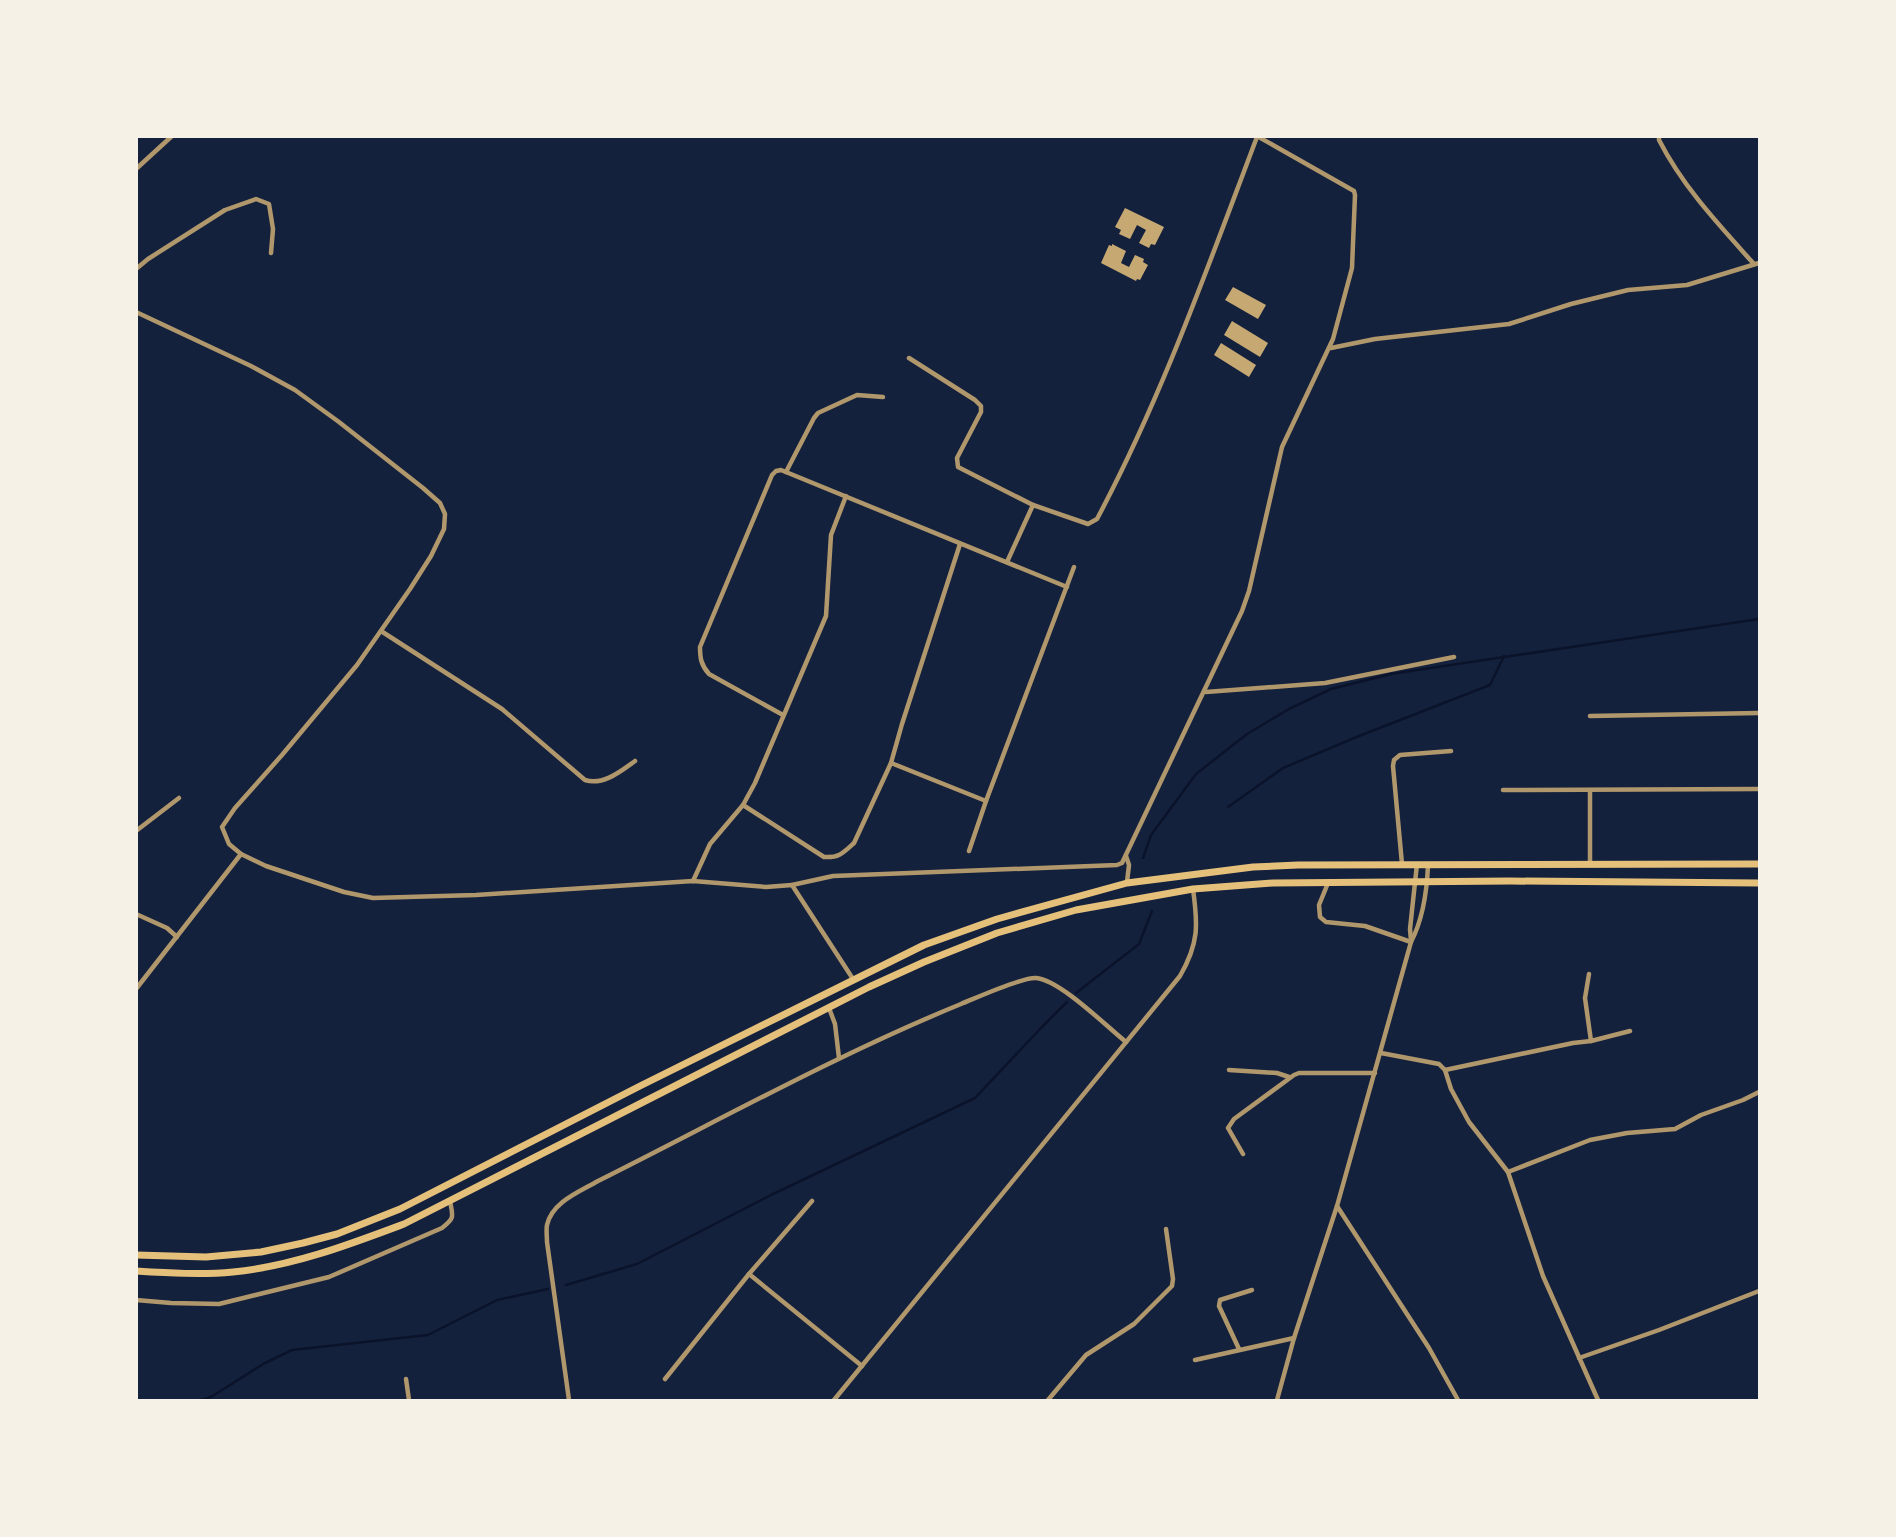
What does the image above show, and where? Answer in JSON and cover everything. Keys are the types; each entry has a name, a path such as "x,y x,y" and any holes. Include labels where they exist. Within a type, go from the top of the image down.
{"main road":[{"path":"136,1255 206,1257 261,1252 337,1234 400,1209 924,945 996,919 1127,883 1253,867 1298,865 1759,864"},
{"path":"136,1271 233,1272 307,1258 404,1224 829,1007 924,962 997,933 1076,910 1193,889 1273,883 1759,883"}],"street":[{"path":"136,169 172,136"},
{"path":"1330,348 1374,339 1509,324 1571,304 1628,290 1686,285 1757,263 1708,212 1671,165 1658,136"},
{"path":"136,312 251,366 295,390 340,422 440,503 445,514 444,529 424,567 357,665 234,808 222,827 229,844 241,854 266,866 344,892 373,898 489,894 693,881 766,887 792,885 833,876 1117,866 1122,863 1205,692 1249,591 1282,447 1330,348 1352,268 1355,195 1351,188 1257,137 1193,307 1125,466 1097,519 1088,524 1033,505 958,467 957,458 981,412 981,406 909,358"},
{"path":"136,269 225,210 256,199 269,204 273,229 271,253"},
{"path":"786,472 818,413 857,395 883,397"},
{"path":"783,715 709,674 700,659 700,647 772,475 781,470 1067,587"},
{"path":"693,881 710,844 743,805 755,783 826,616 831,536 846,496"},
{"path":"1007,562 1033,505"},
{"path":"743,805 824,857 835,858 854,843 891,763 960,544"},
{"path":"969,850 1074,567"},
{"path":"381,631 502,709 585,780 592,783 613,776 635,761"},
{"path":"1205,692 1325,683 1454,657"},
{"path":"1590,716 1759,713"},
{"path":"1402,864 1394,760 1400,755 1451,751"},
{"path":"891,763 986,801"},
{"path":"1503,790 1759,789"},
{"path":"1590,790 1590,863"},
{"path":"136,831 179,798"},
{"path":"136,989 241,854"},
{"path":"1126,856 1129,865 1127,883"},
{"path":"1411,942 1417,864"},
{"path":"1277,1401 1294,1338 1337,1206 1411,942 1418,930 1428,865"},
{"path":"1328,883 1319,905 1320,917 1326,922 1365,926 1411,942"},
{"path":"792,885 853,979"},
{"path":"834,1401 1180,976 1193,951 1197,926 1193,889"},
{"path":"136,914 167,928 177,937"},
{"path":"1589,974 1585,998 1591,1041"},
{"path":"569,1401 546,1226 552,1212 563,1201 839,1058 915,1023 1032,978 1046,980 1060,988 1126,1042"},
{"path":"829,1007 835,1024 839,1058"},
{"path":"1445,1070 1630,1031"},
{"path":"1381,1053 1439,1064 1445,1070 1451,1089 1469,1122 1508,1172 1543,1276 1598,1401"},
{"path":"1229,1070 1277,1073 1290,1078"},
{"path":"1243,1154 1228,1128 1234,1119 1290,1078 1299,1073 1375,1073"},
{"path":"1508,1172 1590,1140 1675,1129 1701,1115 1759,1092"},
{"path":"136,1300 219,1304 329,1277 442,1228 453,1217 450,1201"},
{"path":"665,1379 812,1201"},
{"path":"1337,1206 1429,1348 1458,1401"},
{"path":"1048,1401 1086,1355 1134,1324 1172,1286 1166,1229"},
{"path":"749,1274 862,1366"},
{"path":"1239,1349 1219,1306 1220,1300 1252,1290"},
{"path":"1579,1358 1759,1291"},
{"path":"1195,1360 1294,1338"},
{"path":"406,1379 409,1401"}],"building":[{"path":"1125,208 1164,227 1155,245 1151,244 1149,248 1139,243 1146,230 1137,225 1130,239 1119,234 1121,230 1115,227"},
{"path":"1112,244 1126,251 1121,263 1129,267 1135,255 1144,259 1143,262 1148,265 1140,280 1136,281 1101,263"},
{"path":"1233,287 1266,305 1258,319 1225,300"},
{"path":"1232,321 1268,343 1260,357 1224,335"},
{"path":"1221,343 1256,365 1249,377 1214,355"}],"waterway":[{"path":"1143,858 1151,835 1196,774 1247,734 1289,709 1331,689 1391,674 1759,619"},
{"path":"1228,807 1283,768 1490,685 1504,656"},
{"path":"1076,993 1139,944 1152,911"},
{"path":"566,1285 637,1264 771,1195 975,1098 1067,1002"},
{"path":"201,1400 211,1397 263,1364 292,1350 428,1335 497,1300 548,1289"}]}
